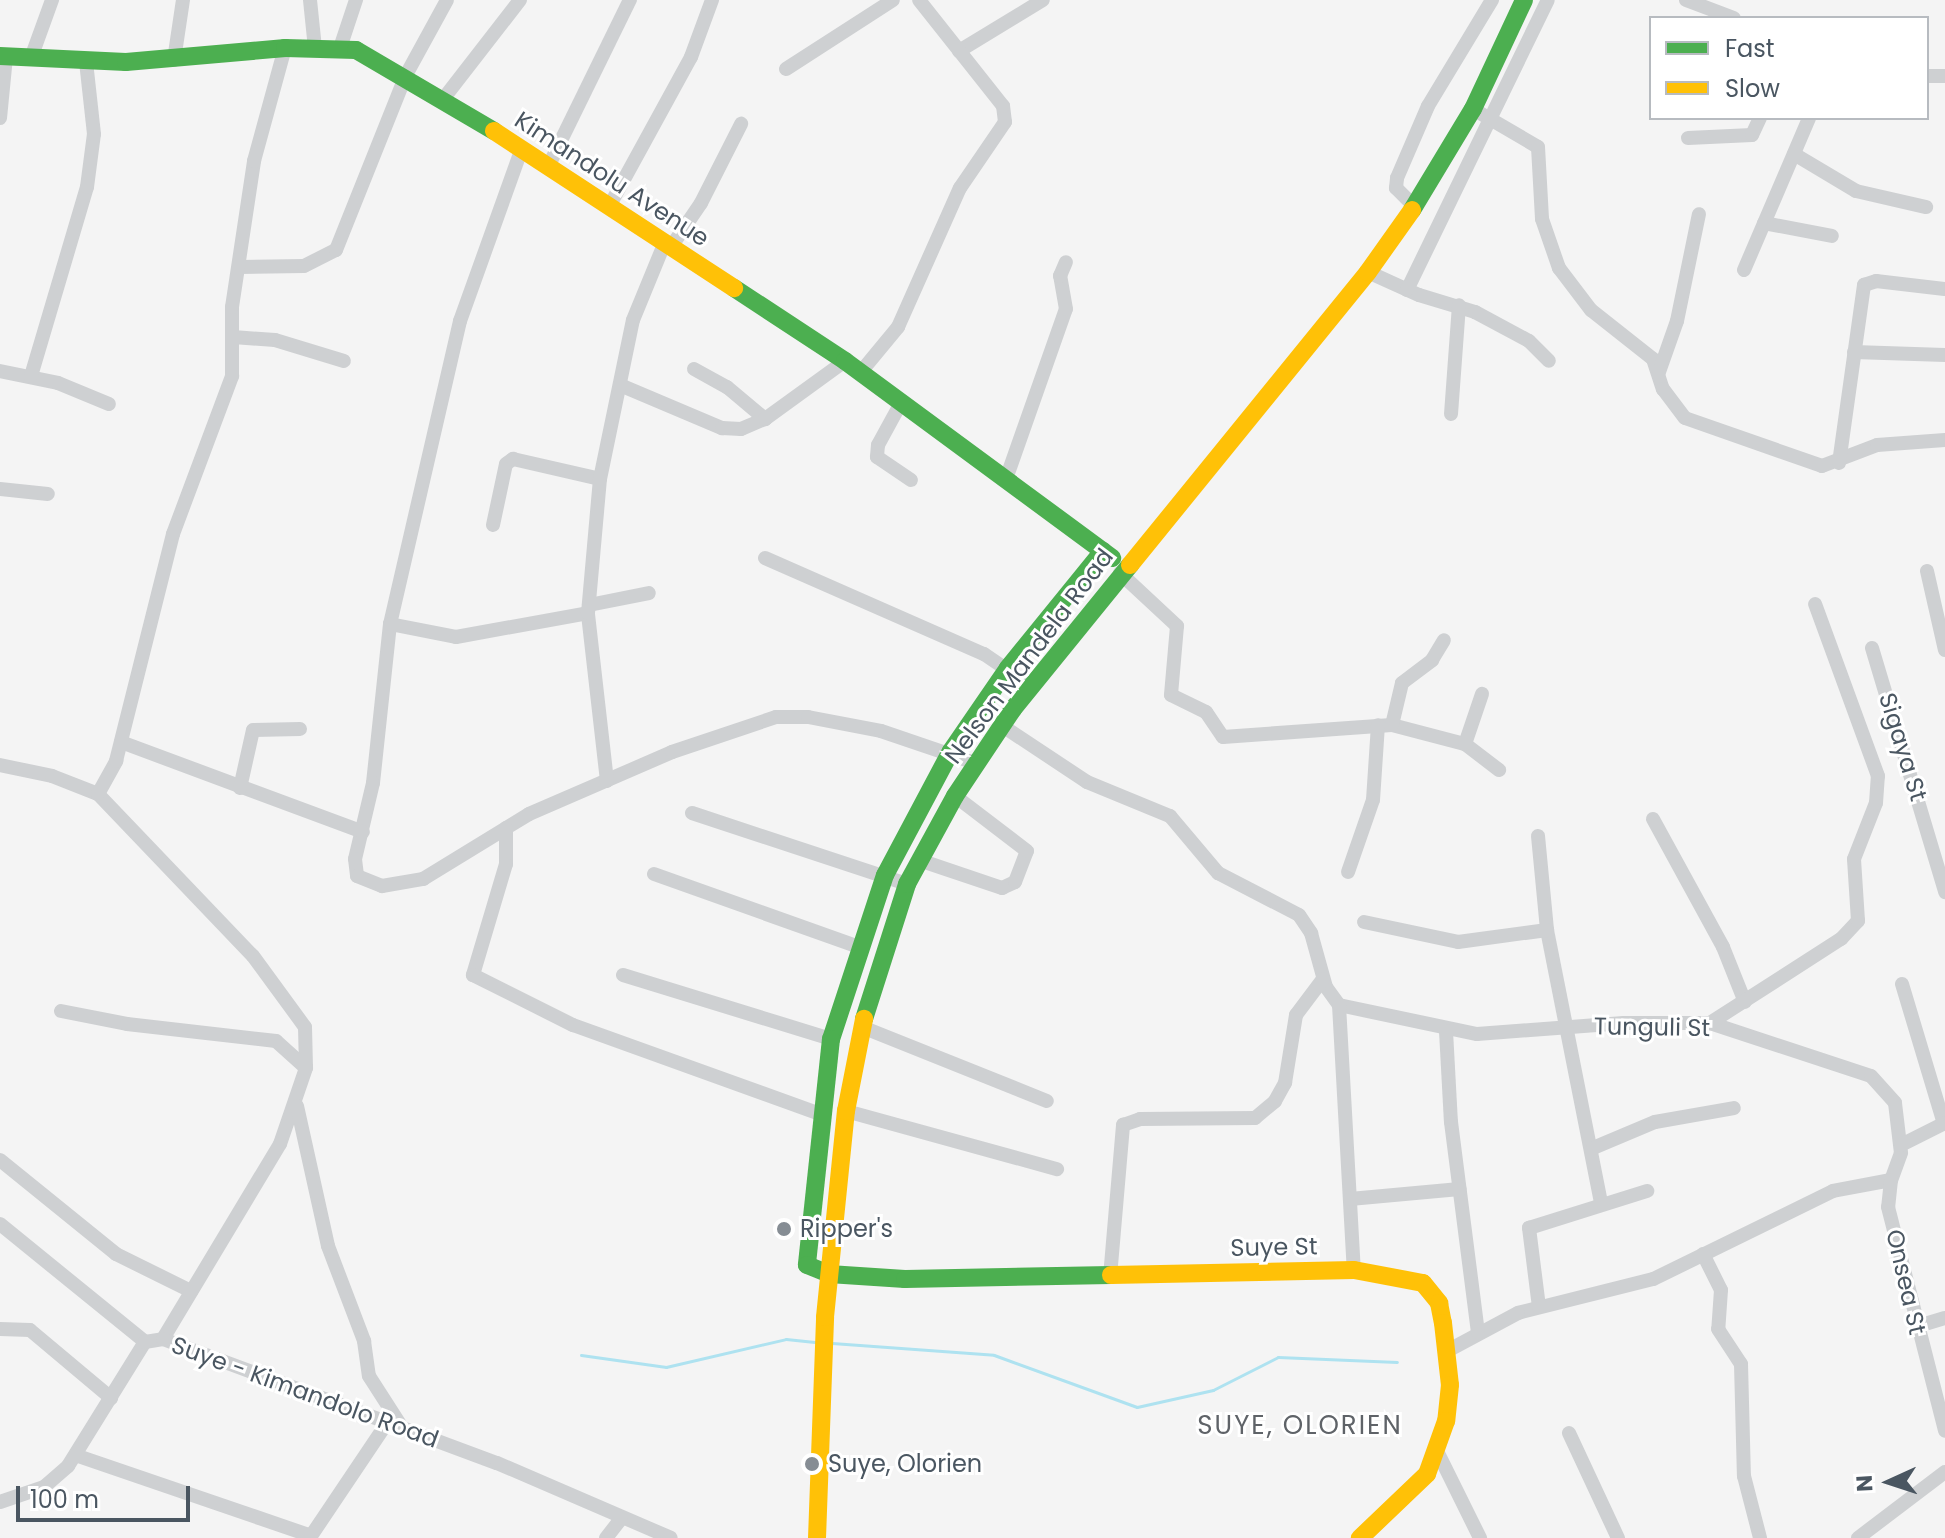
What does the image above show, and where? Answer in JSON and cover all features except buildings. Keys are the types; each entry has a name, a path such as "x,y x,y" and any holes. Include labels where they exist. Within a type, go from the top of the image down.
{"street":[{"path":"31,58 52,0"},
{"path":"174,60 183,0"},
{"path":"310,0 307,14 315,48"},
{"path":"340,48 356,0"},
{"path":"239,267 304,266 336,250 406,75 447,0"},
{"path":"444,98 520,0"},
{"path":"549,165 630,0"},
{"path":"610,205 691,57 712,0"},
{"path":"786,69 893,0"},
{"path":"959,51 1043,0"},
{"name":"Nelson Mandela Road","path":"817,1538 825,1317 846,1111 862,1027 907,884 955,796 1001,725 1122,570 1368,272 1415,207 1473,109 1524,0"},
{"path":"1407,290 1493,119 1548,0"},
{"path":"1686,0 1729,16"},
{"path":"1415,207 1396,188 1397,178 1428,106 1490,1"},
{"path":"860,373 898,327 960,188 1005,122 1003,106 959,51 926,2"},
{"path":"98,794 121,742 173,534 232,376 239,267 260,130 285,48"},
{"name":"Kimandolu Avenue","path":"3,56 86,62 174,60 285,48 356,50 444,98 845,361 1103,551 1122,570"},
{"path":"0,118 3,56"},
{"path":"31,376 87,187 94,134 86,62"},
{"path":"1473,109 1538,147 1542,219 1567,282 1591,310 1653,359 1669,400 1697,425 1814,465 1839,463 1877,445 1945,440"},
{"path":"1688,138 1752,135 1759,120"},
{"path":"1744,270 1808,120"},
{"path":"607,781 589,609 600,479 633,320 668,244 711,185 741,124"},
{"path":"522,148 460,321 390,624 363,832 355,859 357,876 368,883 396,886 447,868 506,828 607,781 672,752 789,715 881,731 951,751 975,763"},
{"path":"1794,154 1856,191 1926,207"},
{"path":"1659,372 1677,321 1699,214"},
{"path":"1764,223 1832,236"},
{"path":"1006,479 1066,309 1060,276 1066,262"},
{"path":"1368,272 1407,290 1459,305 1529,341 1549,361"},
{"path":"1839,463 1854,352 1868,282 1945,289"},
{"path":"1451,414 1459,305"},
{"path":"233,337 275,340 344,361"},
{"path":"1854,352 1945,355"},
{"path":"620,385 722,428 741,429 765,419 845,361"},
{"path":"694,369 727,387 765,419"},
{"path":"0,371 31,376 109,404"},
{"path":"902,401 878,445 877,457 911,480"},
{"path":"493,525 509,460 600,479"},
{"path":"0,489 48,494"},
{"path":"829,1274 810,1268 806,1259 820,1114 831,1039 885,875 951,751 1008,668 1103,551"},
{"path":"765,558 852,593 1008,668 1031,686"},
{"path":"1122,570 1177,626 1171,695 1206,712 1223,737 1385,725 1465,744 1499,770"},
{"path":"1927,571 1945,650"},
{"path":"390,624 456,637 649,593"},
{"path":"1710,1023 1841,939 1858,921 1854,859 1876,803 1878,776 1815,604"},
{"path":"1348,872 1373,800 1385,725 1402,683 1432,660 1444,640"},
{"name":"Sigaya St","path":"1872,648 1945,892"},
{"path":"1465,744 1482,694"},
{"path":"1001,725 1087,782 1170,816 1218,873 1299,915 1311,933 1323,979 1339,1005 1354,1270"},
{"path":"240,788 253,730 300,729"},
{"path":"121,742 363,832"},
{"path":"0,765 52,776 98,794 293,1005 305,1027 306,1068 297,1106 258,1188 163,1339"},
{"path":"919,860 1002,888 1015,882 1027,851 955,796"},
{"path":"692,813 907,884"},
{"path":"1653,819 1723,947 1745,1002"},
{"path":"506,828 508,853 474,976 573,1025 820,1114"},
{"path":"1538,836 1547,930 1570,1027 1601,1203"},
{"path":"654,874 859,947"},
{"path":"1364,922 1458,942 1547,930"},
{"path":"623,975 831,1039"},
{"path":"1110,1277 1123,1125 1140,1119 1255,1118 1285,1083 1296,1015 1323,979"},
{"path":"1901,1145 1945,1124 1902,984"},
{"name":"Tunguli St","path":"1339,1005 1446,1031 1498,1034 1570,1027 1710,1023 1871,1076 1895,1103 1901,1162 1891,1180"},
{"path":"61,1011 276,1041 306,1068"},
{"path":"862,1027 1047,1101"},
{"path":"1446,1031 1460,1189 1478,1332"},
{"path":"297,1106 328,1246 364,1341 369,1376 403,1430"},
{"path":"1593,1148 1655,1122 1734,1108"},
{"path":"846,1111 1057,1169"},
{"path":"0,1160 116,1254 191,1291"},
{"path":"1447,1351 1478,1332 1539,1307 1653,1279 1833,1191 1891,1180"},
{"name":"Onsea St","path":"1891,1180 1888,1207 1915,1327 1945,1431"},
{"path":"1350,1199 1460,1189"},
{"path":"1539,1307 1529,1228 1647,1191"},
{"path":"0,1224 145,1342"},
{"path":"1703,1254 1721,1290 1718,1329 1741,1364 1744,1476 1760,1538"},
{"name":"Suye St","path":"829,1274 978,1281 1354,1270 1423,1283 1439,1303 1447,1351 1450,1385 1438,1453 1427,1474 1360,1538"},
{"path":"1915,1327 1945,1318"},
{"path":"0,1329 30,1330 111,1398"},
{"name":"Suye - Kimandolo Road","path":"0,1502 44,1487 78,1456 145,1342 163,1339 497,1463 671,1538"},
{"path":"78,1456 311,1536 387,1423"},
{"path":"1569,1433 1618,1538"},
{"path":"1438,1453 1480,1538"},
{"path":"1858,1538 1945,1472"},
{"path":"606,1538 621,1519"}],"waterway":[{"path":"581,1355 666,1367 786,1339 817,1342"},
{"path":"832,1343 994,1355 1137,1407 1213,1390 1278,1357 1397,1362"}],"traffic: fast":[{"path":"1412,210 1473,109 1524,0"},
{"path":"0,56 126,62 285,48 356,50 494,131"},
{"path":"734,288 845,361 1112,558"},
{"path":"1103,551 1008,668 951,751 885,875 831,1039 807,1265 829,1274 905,1279 1111,1275"},
{"path":"864,1019 907,884 955,796 1013,709 1130,565"}],"traffic: slow":[{"path":"494,131 734,288"},
{"path":"1130,565 1368,272 1412,210"},
{"path":"817,1538 825,1317 846,1111 864,1019"},
{"path":"1111,1275 1354,1270 1423,1283 1439,1303 1443,1323 1450,1385 1446,1421 1427,1474 1360,1538"}],"place":[{"name":"Ripper's","path":"784,1229"},
{"name":"Suye, Olorien","path":"812,1464"}],"district":[{"name":"SUYE, OLORIEN","path":"1300,1426"}]}
